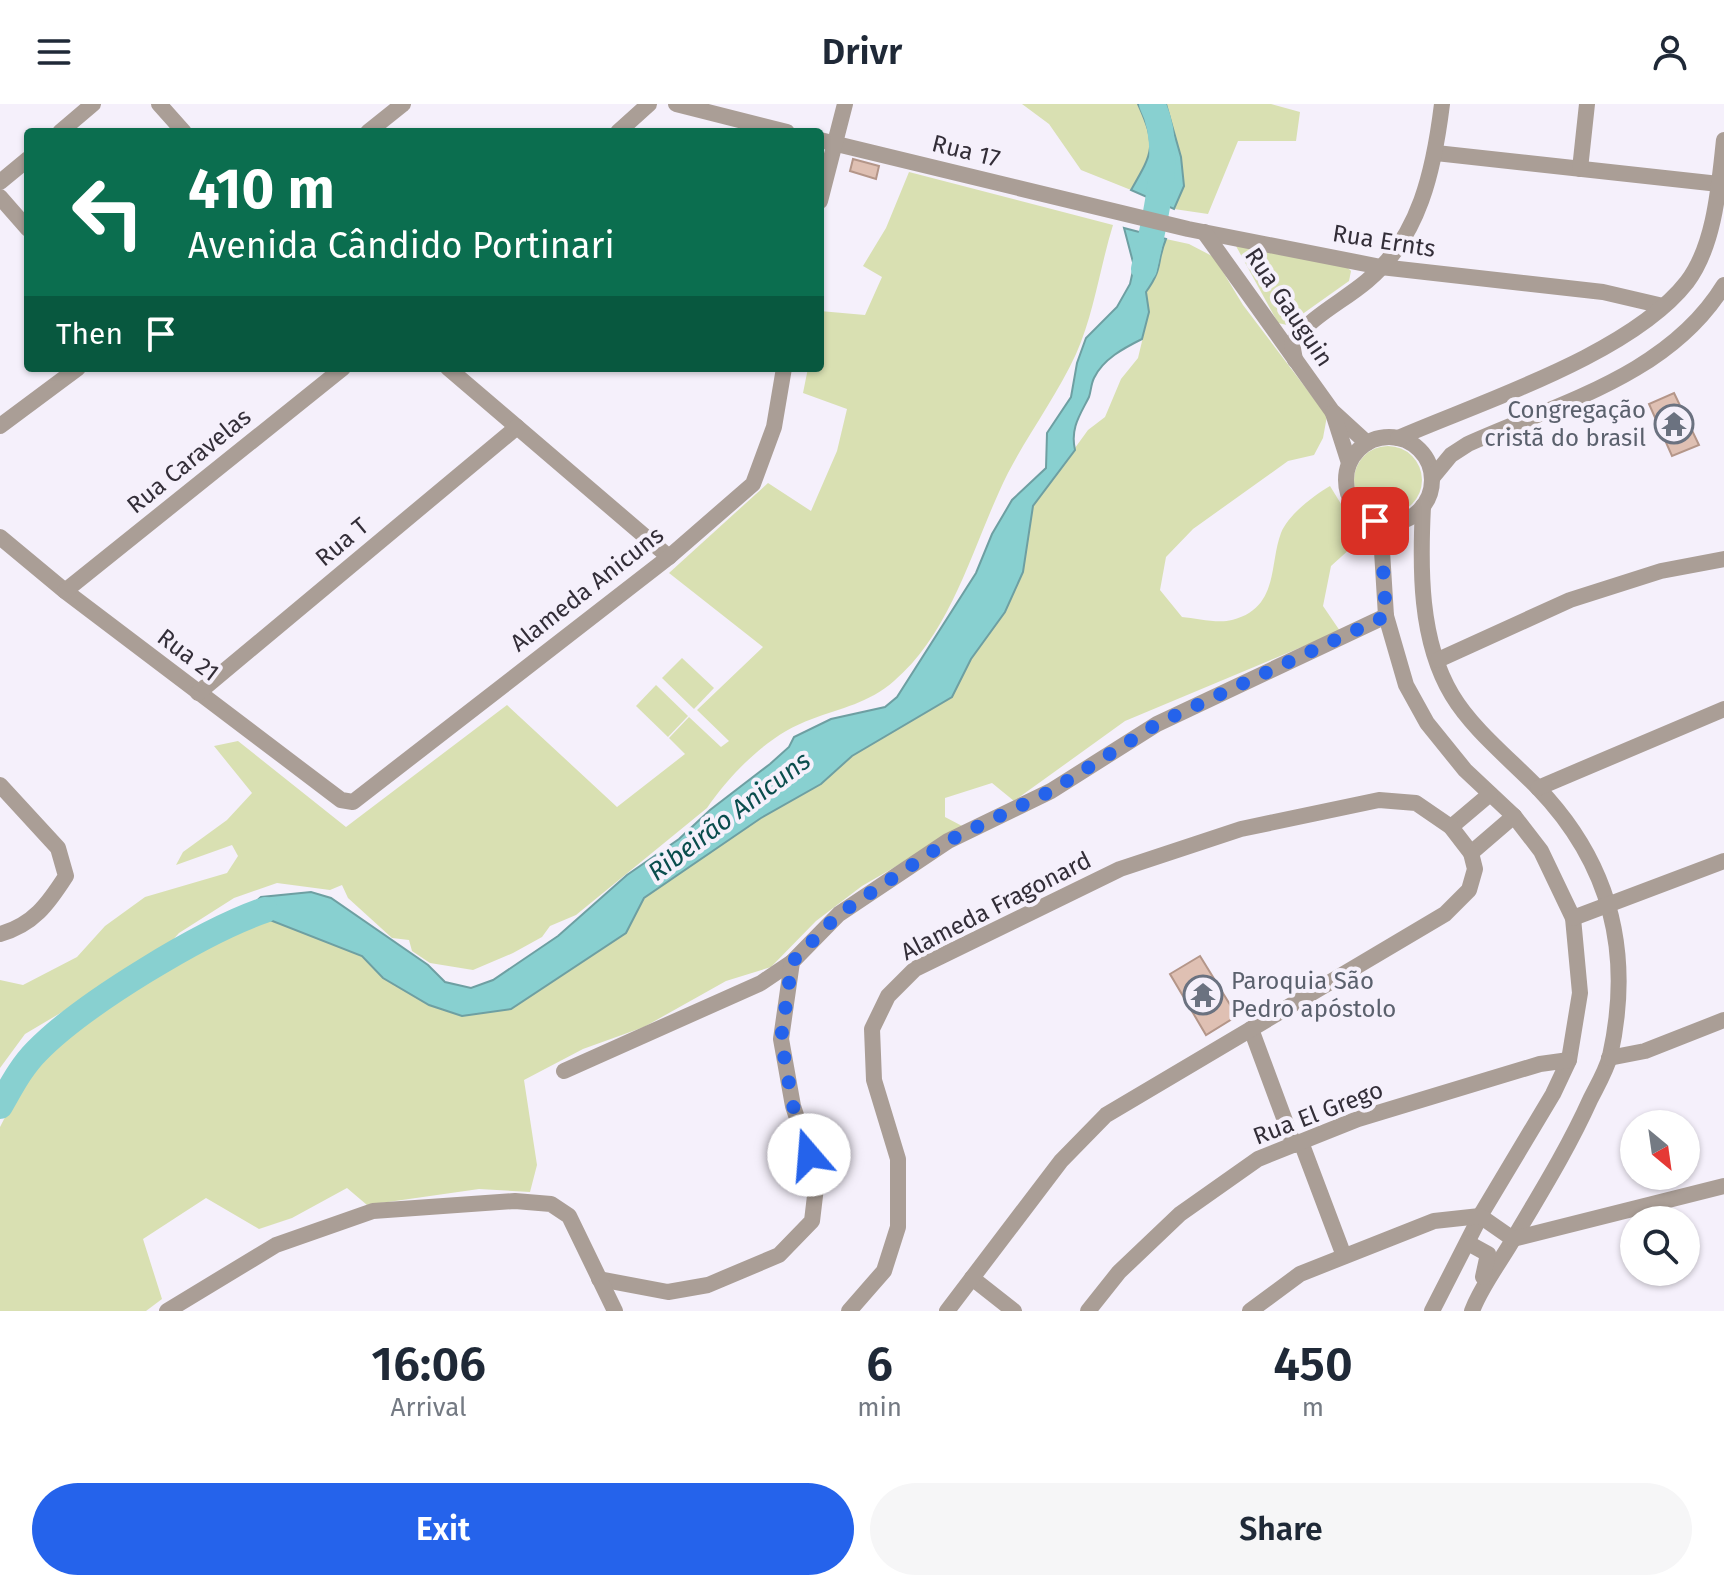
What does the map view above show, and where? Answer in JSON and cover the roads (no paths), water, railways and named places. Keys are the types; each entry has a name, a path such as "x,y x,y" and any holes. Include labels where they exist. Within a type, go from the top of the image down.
{"street":[{"path":"65,128 93,104"},
{"path":"159,104 180,128"},
{"path":"373,128 403,104"},
{"path":"622,128 649,104"},
{"path":"676,104 771,128"},
{"path":"824,167 827,142 845,104"},
{"path":"1295,360 1292,343 1303,329 1381,267 1420,212 1436,153 1442,104"},
{"path":"1580,169 1587,104"},
{"path":"1423,506 1402,521 1375,521 1363,515 1347,491 1349,463 1367,443 1398,438 1630,335 1688,280 1708,236 1724,140"},
{"name":"Rua 17","path":"827,142 1100,208"},
{"path":"1436,153 1719,184"},
{"path":"0,182 24,162"},
{"path":"0,197 24,224"},
{"name":"Rua Ernts","path":"1100,208 1381,267 1603,292 1663,306"},
{"name":"Rua Gauguin","path":"1196,230 1226,257 1332,411 1367,443"},
{"path":"1474,1306 1583,1116 1609,1058 1619,993 1617,941 1610,905 1590,859 1571,827 1453,696 1438,660 1423,600 1423,506 1432,478 1451,455 1468,444 1649,362 1696,325 1724,285"},
{"path":"0,426 73,372"},
{"name":"Rua Caravelas","path":"65,591 338,372"},
{"path":"453,372 669,557"},
{"name":"Alameda Anicuns","path":"353,802 669,557 753,484 774,427 783,372"},
{"name":"Rua Gauguin","path":"1332,411 1349,463"},
{"name":"Rua T","path":"198,693 517,427"},
{"path":"1398,438 1422,452 1432,478"},
{"path":"1375,521 1382,551 1386,616 1406,685 1416,707 1465,770 1514,816 1541,851 1573,918 1580,993 1569,1060 1553,1094 1480,1216 1432,1311"},
{"name":"Rua 21","path":"0,537 198,693 341,800 353,802"},
{"path":"1438,660 1570,600 1661,571 1724,559"},
{"path":"564,1071 761,983 792,962 839,914 948,841 1051,791 1157,724 1386,616"},
{"path":"1538,788 1724,709"},
{"path":"0,785 58,848 66,876 42,912 18,929 0,934"},
{"path":"1451,827 1490,794"},
{"name":"Alameda Fragonard","path":"849,1311 884,1271 898,1227 898,1159 874,1080 872,1029 888,996 915,969 1120,869 1241,829 1379,800 1416,803 1451,827 1471,853"},
{"path":"947,1311 1061,1161 1106,1115 1445,914 1469,890 1475,869 1471,853 1514,816"},
{"path":"1573,918 1724,861"},
{"path":"599,1279 668,1292 708,1285 779,1255 812,1221 817,1179 793,1106 781,1039 792,962"},
{"path":"1609,1058 1645,1051 1724,1020"},
{"path":"1251,1029 1344,1256"},
{"name":"Rua El Grego","path":"1088,1311 1119,1272 1180,1214 1258,1159 1358,1119 1540,1064 1569,1060"},
{"path":"1250,1311 1300,1274 1434,1221 1480,1216 1513,1239 1724,1186"},
{"path":"167,1311 276,1245 373,1211 515,1201 551,1204 569,1216 615,1311"},
{"path":"1468,1243 1488,1254 1474,1306"},
{"path":"972,1278 1014,1311"}],"water":[{"path":"1138,104 1166,104 1181,157 1184,186 1174,209 1131,190 1150,148 1148,130"},
{"path":"1124,228 1166,239 1158,271 1146,292 1149,312 1142,339 1108,360 1094,378 1075,428 1075,450 1033,506 1023,572 1005,612 971,659 952,697 852,756 821,784 761,818 644,898 626,933 511,1009 462,1016 429,1005 383,978 362,956 270,920 233,921 261,897 311,892 331,898 428,965 445,982 471,988 493,980 558,936 627,875 679,839 710,810 770,764 789,747 794,737 831,719 885,707 897,697 976,573 992,534 1012,500 1046,468 1047,433 1071,397 1077,363 1086,338 1117,307 1130,284 1134,266"}],"waterway":[{"name":"Ribeirão Anicuns","path":"1144,269 1157,208 1162,163 1159,122 1152,104"},
{"name":"Ribeirão Anicuns","path":"0,1106 31,1057 83,1012 178,951 265,910"}],"place":[{"name":"Congregação cristã do brasil","path":"1674,424"},
{"name":"Paroquia São Pedro apóstolo","path":"1203,995"}]}
